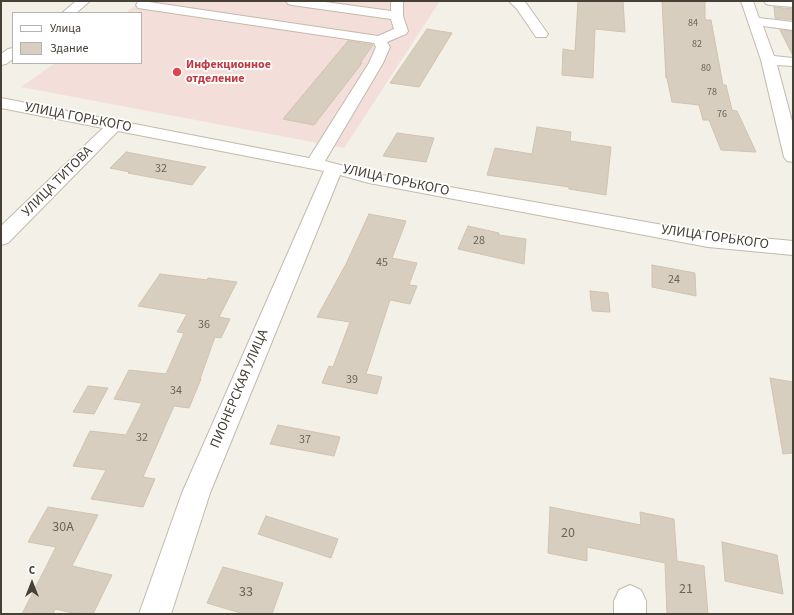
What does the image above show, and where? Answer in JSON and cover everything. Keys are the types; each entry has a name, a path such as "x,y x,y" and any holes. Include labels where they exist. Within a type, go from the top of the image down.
{"street":[{"path":"69,12 84,1"},
{"path":"292,1 344,16 379,40 401,31 397,16 396,1"},
{"path":"515,1 522,6 541,34"},
{"path":"747,1 768,60 793,157"},
{"path":"770,1 793,4"},
{"path":"142,5 344,16 397,16"},
{"path":"754,21 793,26"},
{"name":"ПИОНЕРСКАЯ УЛИЦА","path":"155,614 196,493 324,166 338,123 376,63 383,47 379,40"},
{"path":"1,61 12,53"},
{"path":"768,60 793,62"},
{"name":"УЛИЦА ГОРЬКОГО","path":"1,103 324,166 369,178 708,240 793,248"},
{"name":"УЛИЦА ТИТОВА","path":"1,238 115,125"}],"shaded area":[{"path":"142,1 440,1 344,148 21,87 54,64 142,64 142,12 126,12"}],"building":[{"path":"578,1 623,1 625,32 595,29 593,78 562,75 563,49 575,51"},
{"path":"662,1 705,1 705,20 711,20 723,85 726,85 732,110 737,111 756,152 721,150 709,120 703,120 699,105 672,102 666,78"},
{"path":"774,7 793,9 793,20 775,18"},
{"path":"427,29 452,33 419,87 390,83"},
{"path":"780,30 793,31 793,56"},
{"path":"348,41 373,45 360,63 362,63 314,125 283,119"},
{"path":"537,127 571,132 570,141 611,147 606,195 569,189 569,187 487,175 495,148 532,154"},
{"path":"397,133 434,138 426,162 383,156"},
{"path":"126,152 206,167 192,185 128,173 130,172 110,168"},
{"path":"369,214 406,221 392,258 417,263 409,285 417,286 410,304 390,300 366,374 382,377 377,394 322,383 329,366 333,367 350,322 317,317 346,264"},
{"path":"468,226 499,233 499,235 526,239 524,264 458,249"},
{"path":"652,265 695,273 696,296 652,287"},
{"path":"160,274 237,282 219,317 230,319 221,338 215,337 201,379 189,408 174,406 143,477 155,479 143,507 91,499 106,470 73,466 90,431 126,435 142,403 114,399 129,370 166,374 184,333 177,332 187,314 138,306"},
{"path":"590,291 608,293 610,312 592,311"},
{"path":"770,378 793,382 793,453 783,454"},
{"path":"88,386 108,388 94,414 73,412"},
{"path":"278,425 340,437 334,456 270,444"},
{"path":"48,507 98,515 72,566 112,575 93,614 77,614 55,609 53,614 22,614 56,547 28,542"},
{"path":"550,507 641,525 640,512 674,519 677,561 704,566 708,614 667,614 665,563 587,547 587,561 548,553"},
{"path":"266,516 338,539 331,558 258,534"},
{"path":"722,542 777,555 783,594 725,581"},
{"path":"223,567 283,583 272,614 244,614 207,603"}],"place":[{"name":"Инфекционное отделение","path":"177,72"}]}
